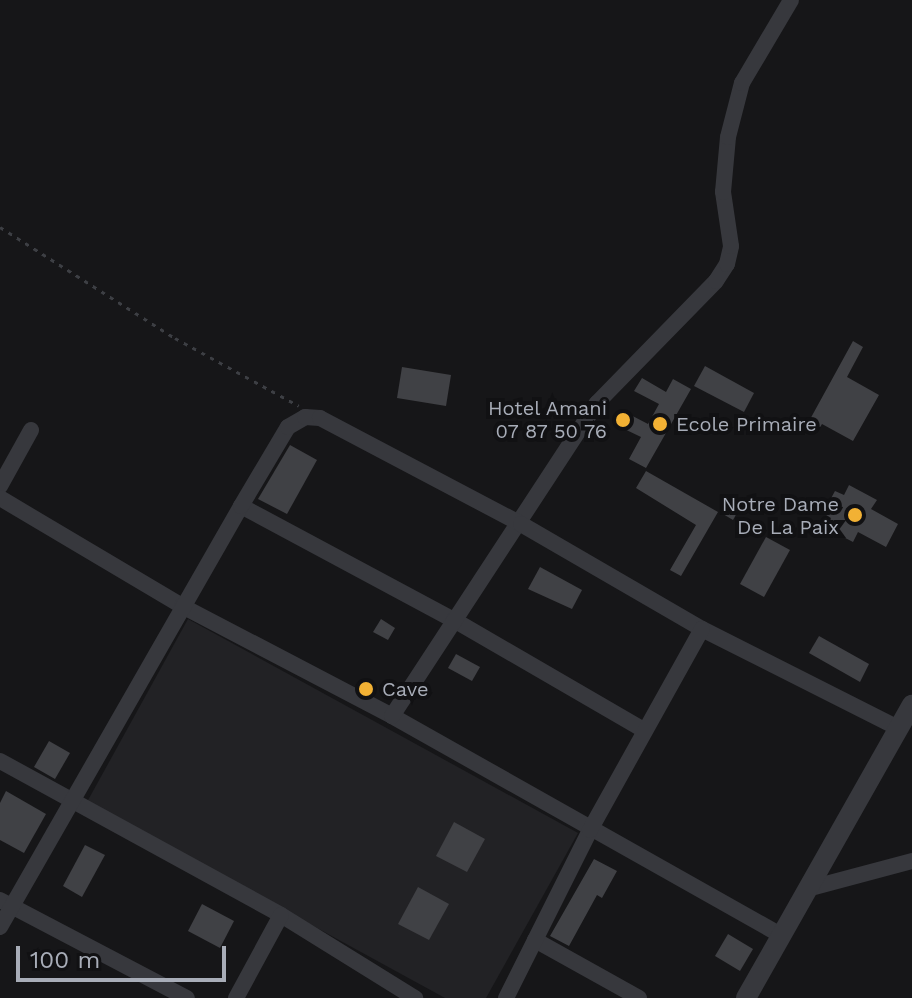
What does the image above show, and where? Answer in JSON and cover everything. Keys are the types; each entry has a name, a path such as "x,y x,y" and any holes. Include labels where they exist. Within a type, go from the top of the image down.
{"street":[{"path":"392,716 521,524 597,403 716,281 727,264 731,246 723,192 728,137 742,83 791,0"},
{"path":"0,927 6,904 74,802 182,606 288,427 305,417 320,418 521,524 702,629 898,728"},
{"path":"0,486 31,430"},
{"path":"0,498 182,606 392,716 780,935"},
{"path":"241,506 454,620 644,730"},
{"path":"506,998 590,830 702,629"},
{"path":"746,998 912,705"},
{"path":"0,761 281,915 415,998"},
{"path":"807,889 912,861"},
{"path":"6,904 187,998"},
{"path":"236,998 281,915"},
{"path":"535,940 639,998"}],"path":[{"path":"0,227 175,338 320,418"}],"shaded area":[{"path":"188,619 578,833 486,998 445,998 87,802"}],"building":[{"path":"853,341 863,347 847,377 879,395 853,441 822,424 819,429 808,423"},
{"path":"705,366 754,393 744,412 694,386"},
{"path":"402,367 451,375 446,406 397,398"},
{"name":"Ecole Primaire","path":"642,378 666,392 673,379 691,389 646,468 629,459 641,437 616,425 623,411 648,424 659,404 634,391"},
{"path":"290,445 317,460 287,514 258,499"},
{"path":"646,471 718,512 681,576 670,570 696,525 636,488"},
{"name":"Notre Dame De La Paix","path":"849,485 877,500 871,509 898,524 886,547 858,532 853,542 826,528 831,518 823,513 835,491 844,495"},
{"path":"732,497 743,502 733,520 723,514"},
{"path":"766,537 790,550 764,597 740,584"},
{"path":"540,567 582,590 572,609 528,589"},
{"path":"381,619 395,628 388,640 373,632"},
{"path":"819,636 869,664 860,682 809,653"},
{"path":"456,654 480,667 472,681 448,668"},
{"path":"49,741 70,753 55,779 34,767"},
{"path":"6,791 46,814 24,853 0,840 0,803"},
{"path":"454,822 485,839 467,872 436,856"},
{"path":"85,845 105,855 82,897 63,886"},
{"path":"594,859 617,871 602,898 597,895 569,946 550,936"},
{"path":"418,887 449,904 429,940 398,924"},
{"path":"202,904 234,921 220,948 188,931"},
{"path":"728,934 753,949 740,971 715,956"}],"place":[{"name":"Hotel Amani 07 87 50 76","path":"623,420"},
{"name":"Ecole Primaire","path":"660,424"},
{"name":"Notre Dame De La Paix","path":"855,515"},
{"name":"Cave","path":"366,689"}]}
